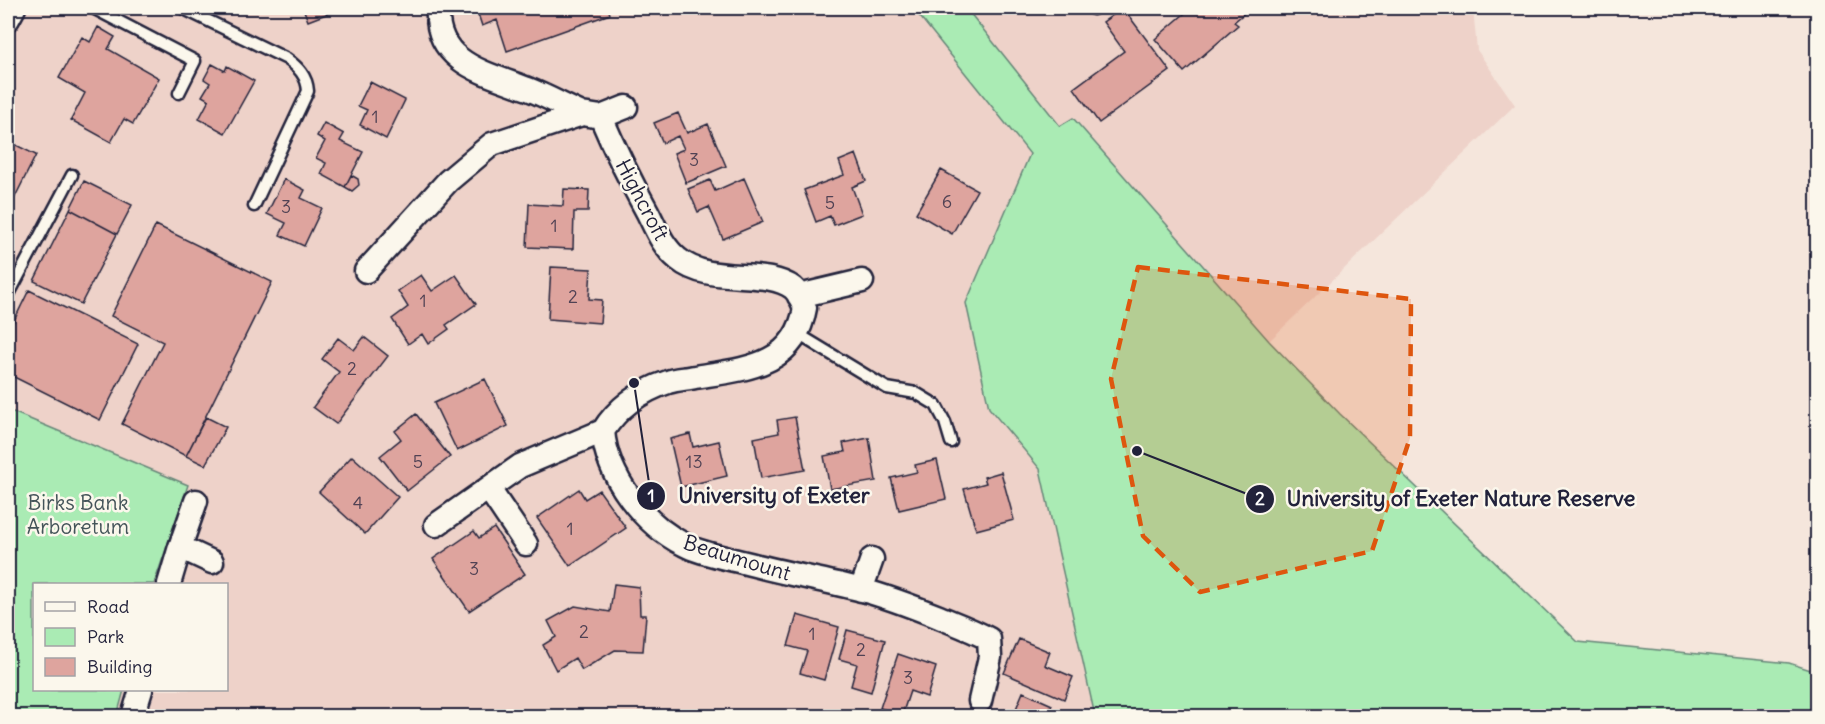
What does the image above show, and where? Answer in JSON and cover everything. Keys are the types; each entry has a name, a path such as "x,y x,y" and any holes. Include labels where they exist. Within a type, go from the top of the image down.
{"street":[{"path":"8,19 14,8"},
{"path":"438,8 437,21 442,38 461,61 494,77 530,89 591,116"},
{"path":"366,271 448,181 492,144 626,107"},
{"name":"Highcroft","path":"591,116 622,164 666,247 679,260 710,274 781,282 793,288 799,296"},
{"path":"436,525 520,466 603,431 610,418 634,398 669,382 753,368 777,356 798,334 805,308 799,296 862,281"},
{"name":"Beaumount","path":"603,431 604,447 618,478 638,508 657,526 685,546 790,575 861,590 907,604 989,639 990,657 980,701"},
{"path":"489,489 526,543"},
{"path":"171,583 196,501"},
{"path":"180,547 212,562"},
{"path":"861,590 872,559"},
{"path":"133,717 141,691"}],"lane":[{"path":"93,8 195,61 179,93"},
{"path":"182,8 286,59 299,67 308,85 308,91 254,206"},
{"path":"8,296 72,175"},
{"path":"798,334 887,388 916,393 936,405 951,441"}],"highlighted area":[{"path":"1138,267 1411,299 1410,438 1372,551 1200,592 1143,536 1111,379"}],"shaded area":[{"path":"8,8 1473,8 1477,50 1515,105 1269,341 1253,426 1499,716 8,716"}],"green space":[{"path":"913,8 966,8 1060,126 1073,118 1269,341 1340,414 1578,642 1789,663 1817,672 1817,716 1095,716 1040,469 989,408 966,303 1030,154"},
{"name":"Birks Bank Arboretum","path":"8,410 188,485 154,583 33,583 33,691 124,691 117,716 8,716"}],"building":[{"path":"303,8 342,8 308,21"},
{"path":"476,8 608,8 610,14 507,51 497,20 482,26"},
{"path":"1123,8 1170,71 1099,123 1074,88 1124,51 1103,22"},
{"path":"1191,8 1244,8 1247,11 1234,22 1238,25 1184,72 1155,39"},
{"path":"98,27 115,37 108,49 159,78 133,124 124,119 111,142 71,120 85,93 59,78 82,37 90,42"},
{"path":"212,64 225,71 227,66 254,81 225,133 199,119 209,100 202,96 210,83 204,79"},
{"path":"370,82 405,100 386,139 360,125 367,110 358,106"},
{"path":"678,113 687,133 708,124 726,166 686,183 674,153 684,149 678,136 663,143 654,123"},
{"path":"324,123 344,134 340,141 363,152 345,187 321,174 326,163 316,158 325,141 317,136"},
{"path":"8,141 36,155 8,211"},
{"path":"856,154 866,181 852,187 862,214 834,225 830,216 816,222 804,190 844,175 839,161"},
{"path":"941,170 977,190 952,234 916,213"},
{"path":"351,175 358,179 359,185 352,191 345,187"},
{"path":"744,178 763,222 723,239 709,207 698,212 688,189 710,180 715,191"},
{"path":"284,179 305,190 301,198 322,208 304,246 280,235 286,223 267,214"},
{"path":"84,181 132,205 117,234 70,209"},
{"path":"564,189 589,190 588,212 574,212 573,249 527,247 529,204 563,206"},
{"path":"70,209 117,234 81,304 34,281"},
{"path":"156,225 272,282 186,456 122,424 163,342 111,316"},
{"path":"551,267 591,269 589,299 602,300 600,323 548,319"},
{"path":"421,275 432,291 456,275 476,304 446,325 449,329 428,344 422,334 408,344 392,319 408,307 398,291"},
{"path":"29,290 138,344 100,420 8,374 8,333"},
{"path":"364,337 388,356 336,424 313,407 339,372 322,359 338,338 354,350"},
{"path":"485,379 508,426 457,451 434,403"},
{"path":"416,414 450,457 407,491 380,456 401,439 395,431"},
{"path":"206,417 226,427 205,465 186,456"},
{"path":"795,417 805,470 761,478 754,438 779,433 777,420"},
{"path":"690,434 693,447 719,441 727,476 681,487 670,439"},
{"path":"869,438 876,481 830,489 824,456 845,452 843,443"},
{"path":"352,456 398,497 365,534 319,492"},
{"path":"937,460 946,499 899,510 891,478 917,472 915,465"},
{"path":"1001,472 1014,520 976,530 964,489 986,483 984,477"},
{"path":"579,489 585,499 599,490 626,528 570,566 537,518"},
{"path":"494,528 525,574 469,611 433,559 474,531 479,538"},
{"path":"614,584 639,587 640,615 646,615 643,651 615,650 582,670 575,658 556,670 543,645 556,637 548,621 575,606 610,612"},
{"path":"797,615 839,627 824,680 800,673 807,651 788,646"},
{"path":"847,630 885,640 871,692 851,686 857,664 839,659"},
{"path":"1019,639 1050,652 1045,665 1073,677 1064,699 1004,673"},
{"path":"898,654 936,667 927,697 910,691 902,715 880,708"},
{"path":"1023,692 1052,705 1047,716 1013,716"}],"place":[{"name":"University of Exeter","path":"634,383"},
{"name":"University of Exeter Nature Reserve","path":"1137,451"}]}
